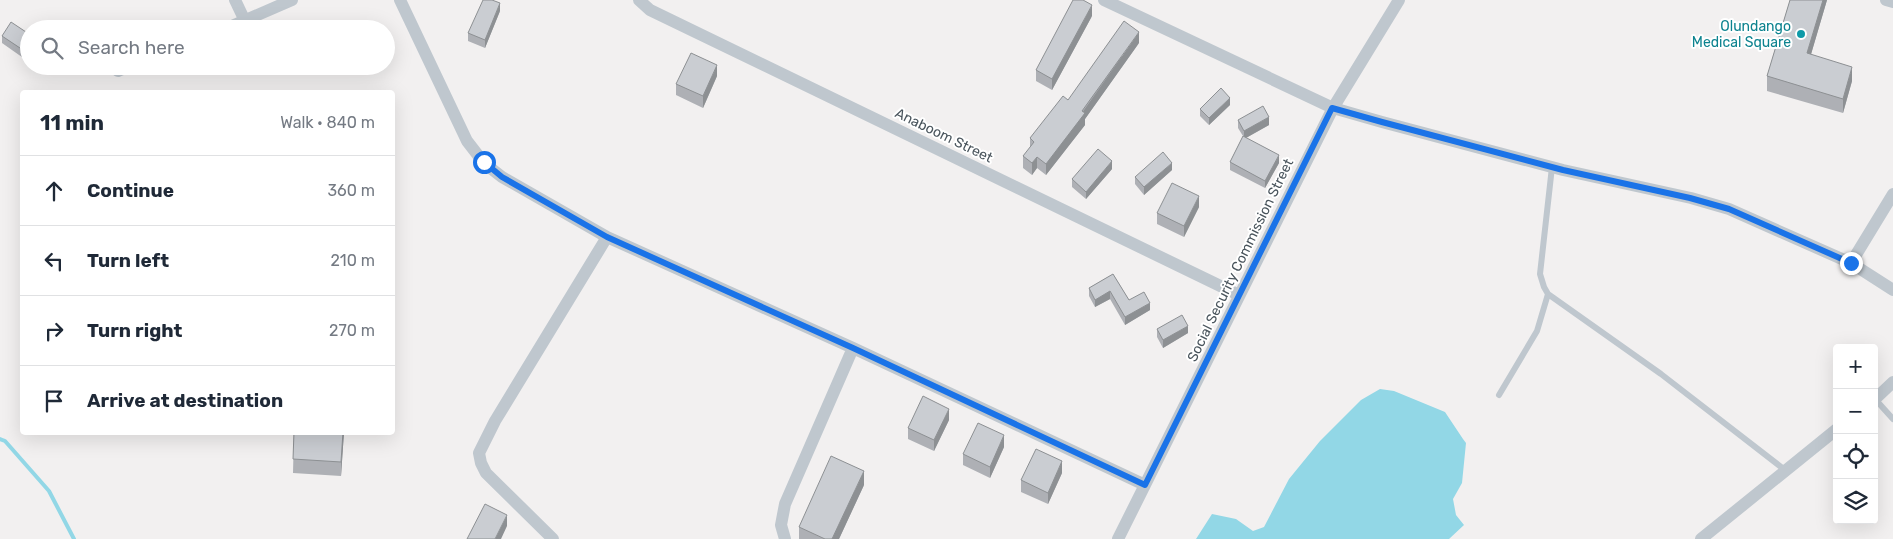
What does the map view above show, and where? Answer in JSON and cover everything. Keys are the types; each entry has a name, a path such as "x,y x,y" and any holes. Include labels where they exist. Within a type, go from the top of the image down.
{"street":[{"path":"235,0 244,20"},
{"path":"246,20 292,0"},
{"path":"400,0 467,142 484,162 502,177 607,237 853,348 1145,485"},
{"name":"Anaboom Street","path":"639,0 650,10 1239,295"},
{"path":"1104,0 1332,108 1552,167 1690,198 1729,209 1851,263 1893,290"},
{"name":"Social Security Commission Street","path":"1118,539 1332,108 1399,0"},
{"path":"1886,0 1893,2"},
{"path":"1851,263 1893,194"},
{"path":"553,539 486,473 481,464 480,453 495,421 607,237"},
{"path":"785,539 781,525 785,504 853,348"},
{"path":"1878,395 1893,382"},
{"path":"1701,539 1833,432"}],"lane":[{"path":"1552,167 1540,274 1548,294 1661,374 1785,470"},
{"path":"1499,395 1537,331 1548,294"},
{"path":"1878,403 1893,419"}],"water":[{"path":"1380,389 1394,391 1445,412 1466,443 1462,483 1453,499 1456,515 1464,525 1449,539 1196,539 1212,514 1236,519 1253,531 1264,527 1289,479 1320,441 1361,400"}],"building":[{"path":"483,0 492,0 500,3 485,40 468,33"},
{"path":"1073,0 1083,0 1092,5 1052,79 1036,70"},
{"name":"Olundango Medical Square","path":"1790,0 1823,0 1807,53 1852,67 1843,99 1767,76"},
{"path":"1124,21 1139,32 1082,111 1085,113 1046,164 1037,157 1032,163 1023,156 1034,142 1030,138 1063,96 1068,100"},
{"path":"11,22 20,28 20,48 2,36"},
{"path":"691,53 717,65 703,96 676,84"},
{"path":"1221,88 1230,98 1209,118 1200,109"},
{"path":"1263,106 1269,117 1244,131 1238,120"},
{"path":"1243,136 1279,155 1265,181 1230,162"},
{"path":"1098,149 1112,161 1086,192 1072,179"},
{"path":"1163,152 1172,163 1144,187 1135,177"},
{"path":"1172,183 1199,196 1184,226 1157,213"},
{"path":"1113,274 1129,300 1144,292 1150,303 1125,317 1110,291 1095,300 1089,288"},
{"path":"1182,315 1188,326 1163,340 1157,329"},
{"path":"923,396 949,409 934,440 908,428"},
{"path":"978,423 1004,435 990,467 963,454"},
{"path":"294,435 343,435 341,462 293,459"},
{"path":"1036,449 1062,461 1048,493 1021,480"},
{"path":"831,456 864,471 832,539 825,539 799,527"},
{"path":"485,504 507,515 495,539 467,539"}],"waterway":[{"path":"0,439 5,441 49,491 74,539"}],"place":[{"name":"Olundango Medical Square","path":"1801,34"}],"route":[{"path":"484,162 502,177 607,237 853,348 1145,485 1332,108 1563,170 1690,198 1729,209 1851,263"}]}
